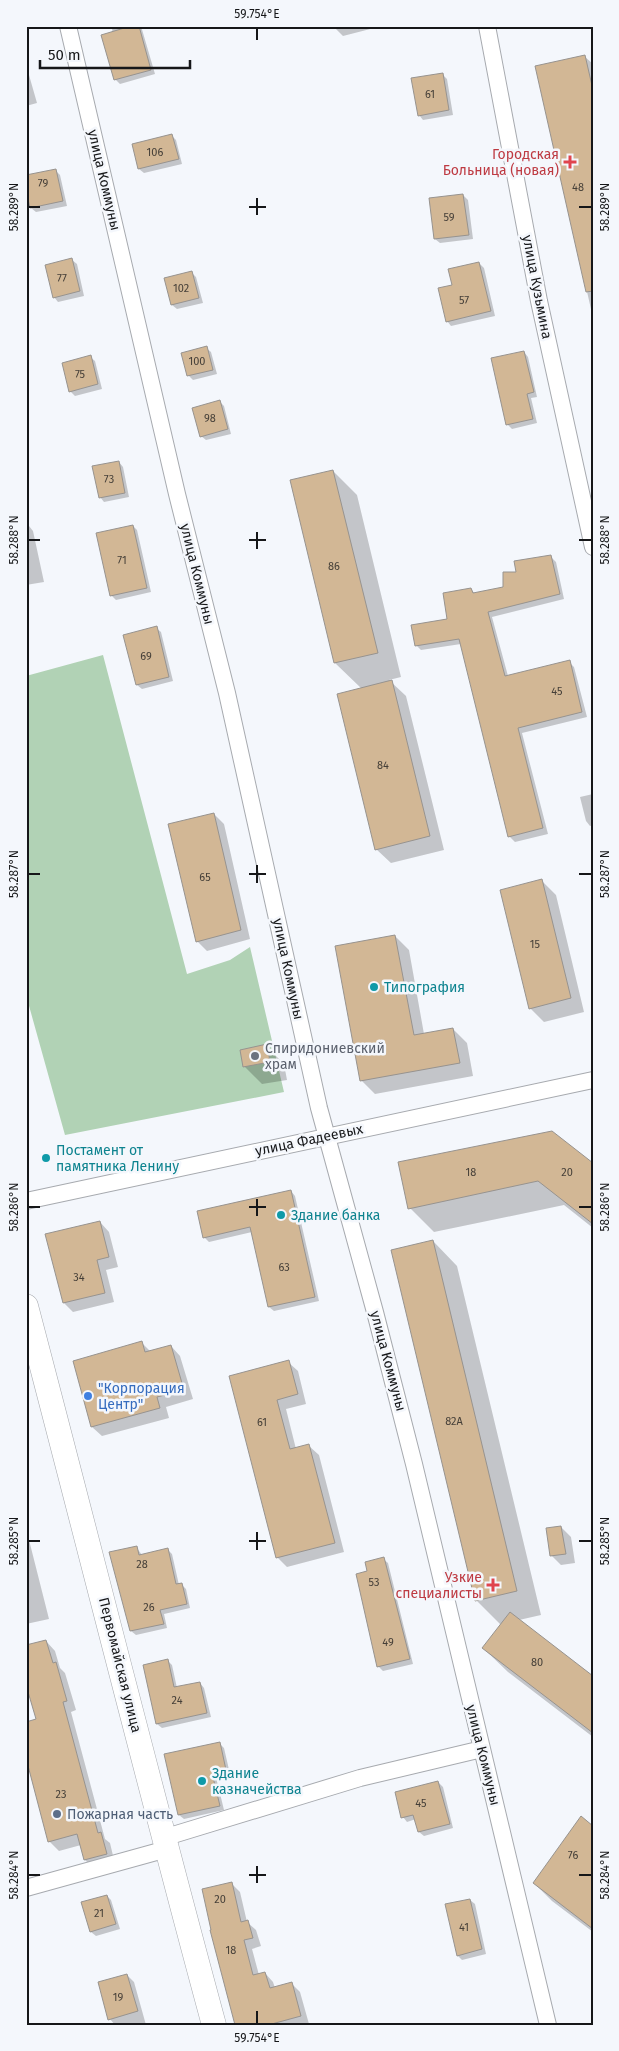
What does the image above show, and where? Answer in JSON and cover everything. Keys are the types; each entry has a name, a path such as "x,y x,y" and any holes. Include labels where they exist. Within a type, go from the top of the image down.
{"main road":[{"name":"Первомайская улица","path":"26,1306 165,1844 214,2025"}],"street":[{"name":"улица Коммуны","path":"68,26 178,494 227,693 326,1136 375,1312 414,1464 548,2025"},
{"name":"улица Кузьмина","path":"487,26 539,301 593,547"},
{"name":"улица Фадеевых","path":"26,1201 593,1080"},
{"path":"26,1888 165,1844 360,1778 482,1749"}],"green space":[{"path":"103,655 187,974 230,960 250,947 284,1092 65,1135 26,995 26,676"}],"building":[{"path":"131,26 139,26 151,70 114,80 101,35"},
{"name":"Городская Больница (новая)","path":"585,55 593,90 593,291 586,292 535,66"},
{"path":"443,73 449,110 418,116 411,78"},
{"path":"172,134 179,159 138,169 132,144"},
{"path":"56,169 63,201 30,208 26,190 26,175"},
{"path":"463,194 469,235 434,239 429,198"},
{"path":"72,258 80,291 53,298 45,265"},
{"path":"479,262 491,311 446,322 438,288 452,285 448,269"},
{"path":"192,271 199,298 171,305 164,278"},
{"path":"207,346 213,370 187,376 181,353"},
{"path":"524,351 534,392 527,394 533,419 506,425 491,358"},
{"path":"91,355 98,384 69,392 62,363"},
{"path":"220,400 228,429 200,437 192,408"},
{"path":"119,461 125,493 99,498 92,466"},
{"path":"333,470 378,653 334,663 290,480"},
{"path":"133,525 147,588 110,596 96,533"},
{"path":"551,555 560,594 488,612 505,676 570,660 582,712 518,728 543,828 508,837 459,639 415,646 411,625 447,619 443,593 471,588 473,593 503,587 503,572 516,572 514,561"},
{"path":"157,626 169,677 136,685 123,635"},
{"path":"392,680 430,836 375,850 337,694"},
{"path":"214,813 241,930 196,942 168,824"},
{"path":"542,879 571,998 529,1009 500,890"},
{"name":"Типография","path":"395,935 414,1035 453,1028 460,1063 360,1081 335,946"},
{"name":"Спиридониевский храм","path":"267,1044 270,1062 243,1067 240,1050"},
{"path":"552,1131 593,1163 593,1224 538,1181 408,1209 398,1162"},
{"path":"291,1190 315,1297 268,1307 250,1227 203,1238 197,1211"},
{"path":"100,1221 109,1257 97,1260 105,1293 63,1303 45,1234"},
{"path":"433,1240 517,1591 475,1601 391,1250"},
{"path":"142,1341 145,1352 171,1345 184,1390 157,1397 160,1408 91,1427 73,1361"},
{"path":"289,1360 298,1394 277,1400 290,1449 309,1444 335,1543 276,1558 229,1376"},
{"path":"561,1526 566,1554 550,1556 546,1528"},
{"path":"137,1546 139,1555 168,1548 176,1584 182,1583 187,1604 160,1610 164,1624 130,1631 109,1552"},
{"path":"384,1557 410,1659 377,1667 356,1574 367,1571 365,1562"},
{"path":"510,1612 593,1676 593,1733 482,1648"},
{"path":"46,1640 53,1663 56,1662 67,1701 63,1702 98,1833 101,1832 107,1854 84,1860 77,1834 48,1842 26,1758 26,1722 36,1719 26,1685 26,1645"},
{"path":"168,1659 174,1687 200,1682 207,1713 156,1724 143,1665"},
{"path":"220,1742 226,1770 212,1773 220,1806 178,1815 164,1754"},
{"path":"438,1781 450,1824 418,1832 413,1815 401,1818 395,1792"},
{"path":"581,1816 593,1826 593,1929 533,1883"},
{"path":"232,1882 241,1922 248,1920 253,1938 244,1940 253,1975 265,1972 270,1988 292,1982 301,2016 268,2025 235,2025 210,1930 202,1889"},
{"path":"107,1895 116,1924 90,1932 81,1902"},
{"path":"470,1899 482,1949 457,1956 445,1904"},
{"path":"127,1974 138,2011 108,2020 98,1982"}],"place":[{"name":"Городская Больница (новая)","path":"570,162"},
{"name":"Типография","path":"374,987"},
{"name":"Спиридониевский храм","path":"255,1056"},
{"name":"Постамент от памятника Ленину","path":"46,1158"},
{"name":"Здание банка","path":"281,1215"},
{"name":"\"Корпорация Центр\"","path":"88,1396"},
{"name":"Узкие специалисты","path":"493,1585"},
{"name":"Здание казначейства","path":"202,1781"},
{"name":"Пожарная часть","path":"57,1814"}]}
